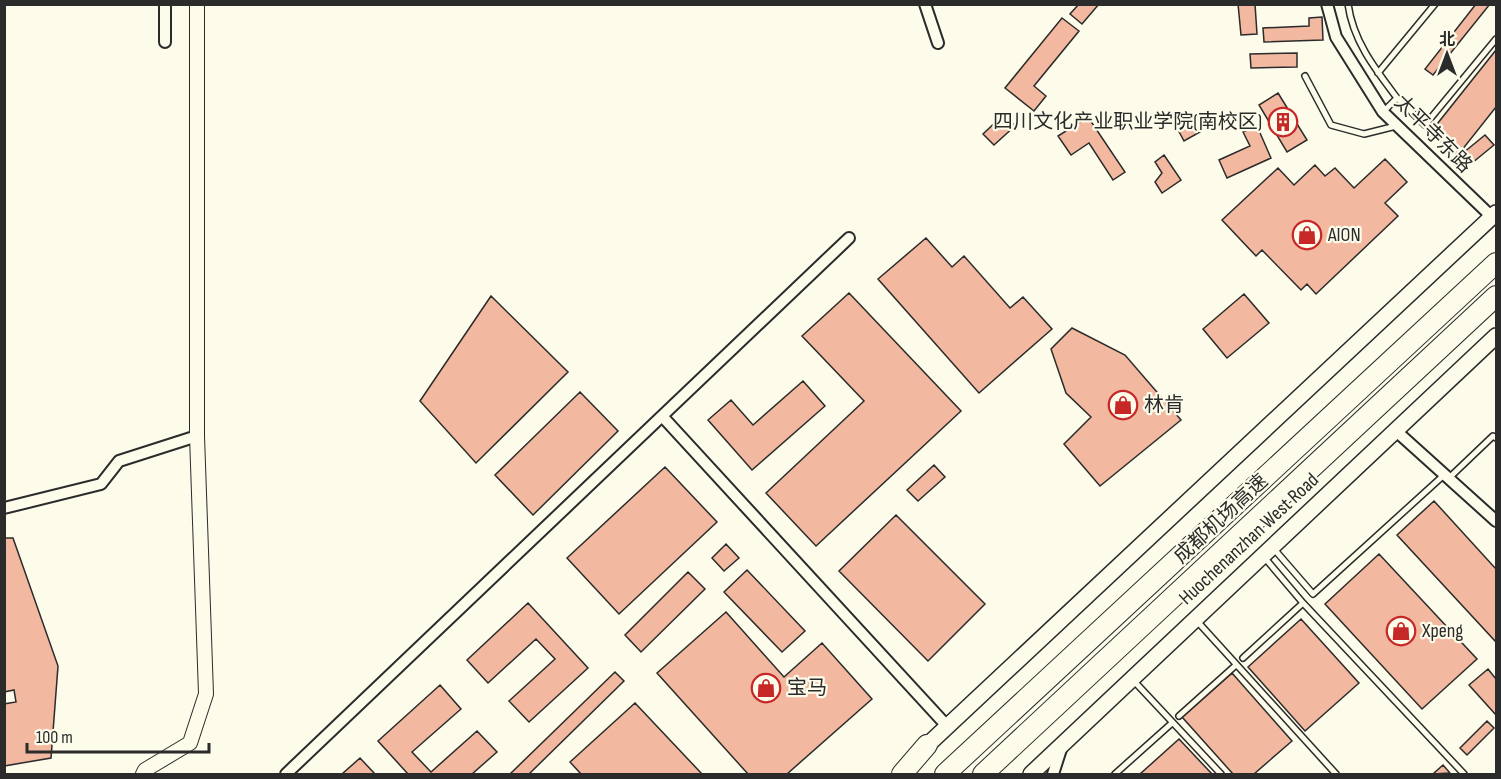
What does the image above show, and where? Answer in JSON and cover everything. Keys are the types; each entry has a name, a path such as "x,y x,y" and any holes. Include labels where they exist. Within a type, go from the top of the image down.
{"highway":[{"name":"成都机场高速","path":"945,774 1497,263"},
{"name":"成都机场高速","path":"983,774 1497,296"},
{"path":"902,774 927,745"}],"main road":[{"path":"896,774 1494,215"},
{"name":"Huochenanzhan West Road","path":"1031,774 1497,336"}],"street":[{"path":"165,4 165,42"},
{"path":"143,774 145,770 190,743 206,694 197,436 197,4"},
{"path":"925,4 938,43"},
{"name":"太平寺东路","path":"1327,4 1336,37 1383,112 1494,215"},
{"path":"286,774 849,238"},
{"path":"662,416 947,726"},
{"path":"1395,430 1497,521"},
{"path":"4,508 101,484 119,461 197,436"},
{"path":"1053,774 1064,743"}],"lane":[{"path":"1348,4 1350,24 1378,73 1398,98 1425,125 1497,39"},
{"path":"1378,73 1435,4"},
{"path":"1305,76 1331,125 1364,134 1396,126"},
{"path":"1383,112 1398,98"},
{"path":"1267,551 1313,594 1493,436 1497,438"},
{"path":"1267,551 1303,603 1464,774"},
{"path":"1243,658 1303,603"},
{"path":"1195,619 1336,774"},
{"path":"1179,716 1236,665"},
{"path":"1132,679 1221,774"},
{"path":"1115,774 1172,723"}],"building":[{"path":"1079,4 1099,4 1082,24 1070,14"},
{"path":"1238,4 1255,4 1257,34 1241,35"},
{"path":"1476,4 1490,4 1433,75 1425,69"},
{"path":"1322,17 1323,40 1264,42 1263,28 1309,26 1309,18"},
{"path":"1062,18 1079,31 1034,86 1046,96 1034,111 1005,88"},
{"path":"1496,50 1496,107 1458,155 1430,133"},
{"path":"1297,53 1297,67 1251,68 1250,54"},
{"name":"四川文化产业职业学院(南校区)","path":"1278,93 1307,140 1287,152 1259,105"},
{"path":"1004,114 1015,126 994,145 983,134"},
{"path":"1088,117 1125,172 1113,180 1089,143 1071,155 1058,136"},
{"path":"1191,117 1200,132 1184,141 1176,126"},
{"path":"1257,126 1271,158 1227,178 1219,160 1250,146 1243,132"},
{"path":"1485,135 1494,145 1472,163 1463,153"},
{"path":"1164,155 1181,180 1162,193 1155,182 1162,173 1155,162"},
{"name":"AION","path":"1385,159 1407,182 1385,203 1398,216 1316,294 1307,284 1301,290 1262,250 1256,256 1222,220 1278,168 1294,185 1315,165 1325,176 1335,168 1354,188"},
{"path":"926,238 952,267 964,256 1010,308 1023,297 1052,329 979,393 878,279"},
{"path":"849,293 961,411 816,546 766,493 864,401 802,336"},
{"path":"1244,294 1269,323 1227,358 1203,329"},
{"path":"491,296 568,372 476,463 420,401"},
{"name":"林肯","path":"1072,328 1125,355 1181,420 1100,486 1064,444 1091,417 1066,393 1051,349"},
{"path":"803,381 825,406 752,470 708,420 731,400 753,425"},
{"path":"580,392 618,431 533,515 495,475"},
{"path":"934,465 945,477 918,501 907,490"},
{"path":"665,467 717,522 619,614 567,558"},
{"path":"1434,501 1496,569 1496,642 1397,535"},
{"path":"896,515 985,604 928,661 839,571"},
{"path":"4,538 13,538 58,666 51,758 4,766 4,704 16,702 14,690 4,692"},
{"path":"726,544 739,558 724,571 712,558"},
{"name":"Xpeng","path":"1379,554 1477,659 1422,709 1325,604"},
{"path":"747,570 805,631 782,652 724,592"},
{"path":"688,572 705,589 641,652 625,635"},
{"path":"528,603 588,668 529,722 509,701 555,659 536,639 488,683 467,660"},
{"name":"宝马","path":"726,612 784,677 822,643 872,699 787,774 748,774 657,673"},
{"path":"1301,619 1359,683 1305,731 1248,667"},
{"path":"1488,669 1496,679 1496,715 1469,685"},
{"path":"615,672 624,681 529,774 510,774"},
{"path":"1232,673 1292,741 1254,774 1233,774 1182,717"},
{"path":"440,685 461,709 412,752 431,772 477,731 497,752 472,774 408,774 378,741"},
{"path":"635,703 702,774 581,774 570,762"},
{"path":"1487,721 1494,728 1467,755 1460,748"},
{"path":"1179,739 1212,774 1140,774"},
{"path":"360,758 375,774 342,774"},
{"path":"1443,765 1450,773 1433,774"}],"place":[{"name":"四川文化产业职业学院(南校区)","path":"1283,122"},
{"name":"AION","path":"1307,235"},
{"name":"林肯","path":"1123,405"},
{"name":"Xpeng","path":"1401,631"},
{"name":"宝马","path":"766,688"}]}
